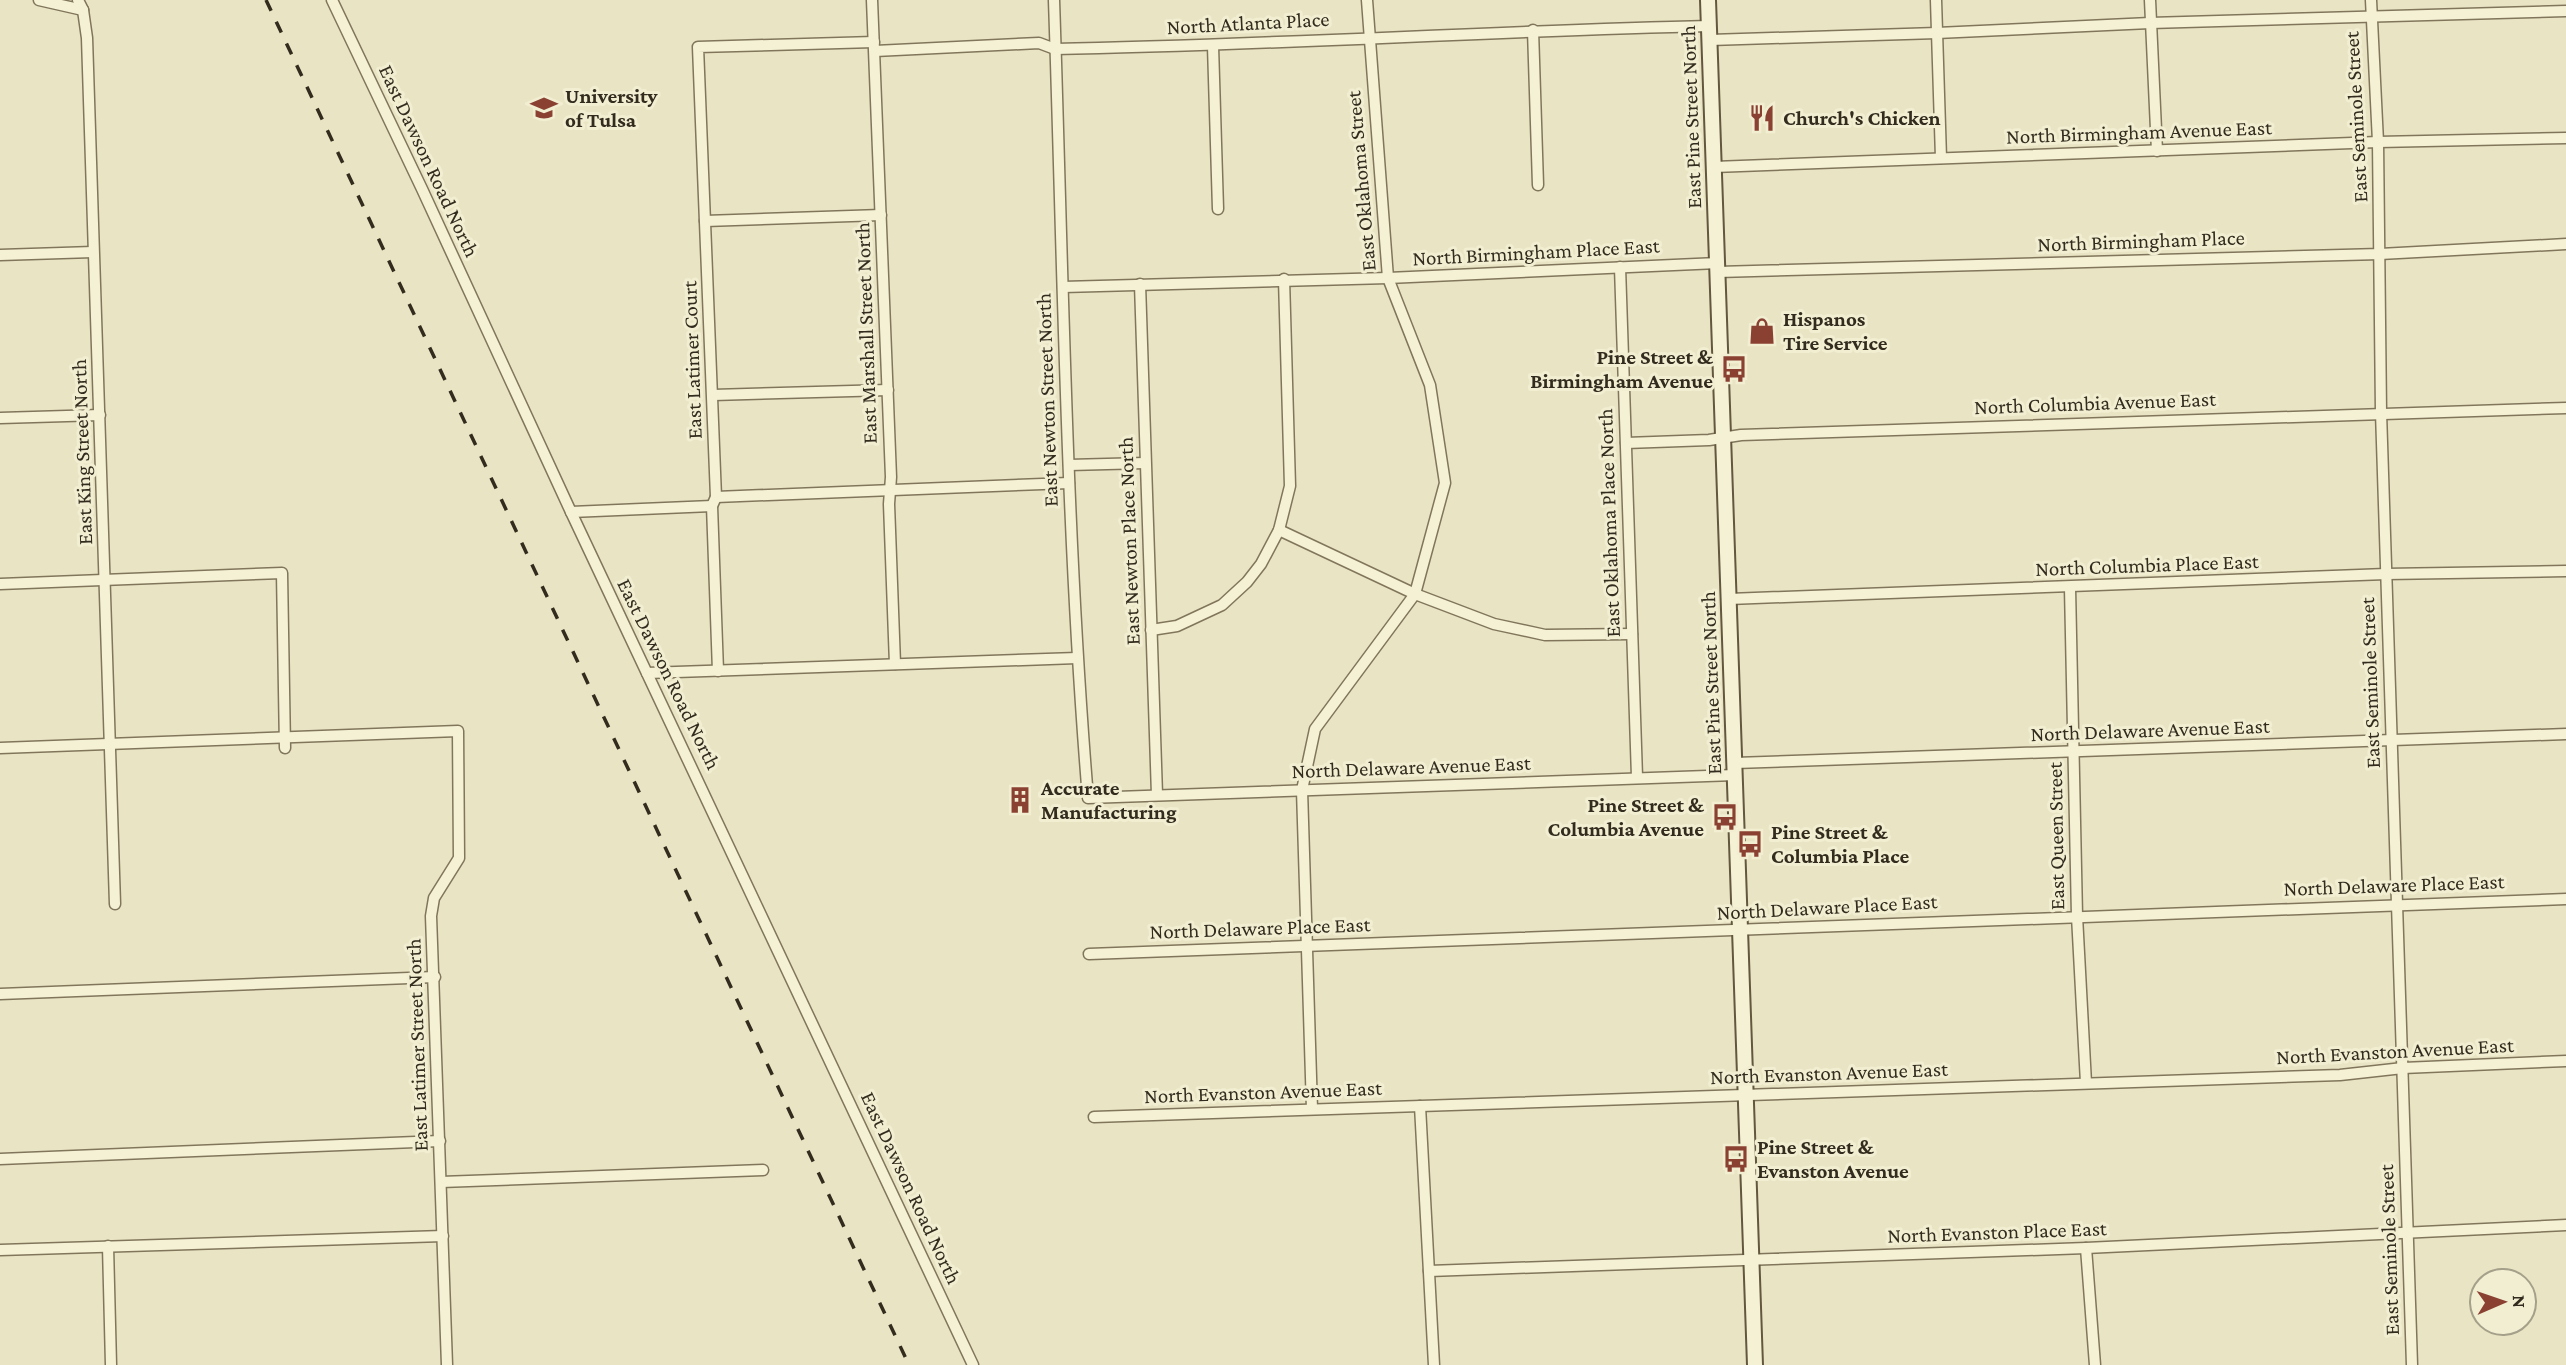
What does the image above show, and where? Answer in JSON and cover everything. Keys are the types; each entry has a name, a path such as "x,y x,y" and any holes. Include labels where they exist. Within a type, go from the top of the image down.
{"main road":[{"name":"East Pine Street North","path":"1708,0 1755,1365"}],"street":[{"path":"39,0 80,5"},
{"name":"East Dawson Road North","path":"331,0 973,1365"},
{"name":"East Marshall Street North","path":"872,0 888,390 888,504 895,664"},
{"name":"East Newton Street North","path":"1054,0 1069,483 1077,658 1088,798"},
{"name":"East Oklahoma Street","path":"1312,1109 1303,790 1315,729 1415,594 1445,483 1430,386 1388,278 1367,0"},
{"path":"1936,0 1941,158"},
{"path":"2150,0 2157,151"},
{"name":"East Seminole Street","path":"2371,0 2378,142 2381,412 2412,1365"},
{"name":"East King Street North","path":"80,5 88,38 116,904"},
{"name":"North Atlanta Place","path":"698,47 1039,43 1055,49 1213,46 1533,30 1937,33 2150,23 2566,11"},
{"path":"1533,30 1538,185"},
{"path":"1213,46 1218,209"},
{"name":"East Latimer Court","path":"698,47 713,395 718,671"},
{"name":"North Birmingham Avenue East","path":"1714,167 2378,142 2566,138"},
{"path":"705,221 881,215"},
{"name":"North Birmingham Place","path":"1718,267 2381,254 2566,244"},
{"path":"0,255 93,252"},
{"name":"North Birmingham Place East","path":"1063,287 1388,278 1620,267 1718,267"},
{"name":"East Oklahoma Place North","path":"1620,267 1637,777"},
{"path":"1151,629 1177,625 1222,605 1247,582 1261,564 1279,530 1290,486 1284,279"},
{"name":"East Newton Place North","path":"1140,285 1157,795"},
{"path":"713,395 888,390"},
{"name":"North Columbia Avenue East","path":"1626,443 1741,435 2566,408"},
{"path":"0,418 100,415"},
{"path":"1069,465 1145,463"},
{"path":"571,512 890,489 1069,483"},
{"path":"1279,530 1415,594 1522,632 1568,636 1632,634"},
{"name":"North Columbia Place East","path":"1729,599 2386,574 2566,571"},
{"path":"0,584 282,573 285,748"},
{"name":"East Queen Street","path":"2070,588 2077,916 2087,1083"},
{"path":"647,673 1077,658"},
{"name":"East Latimer Street North","path":"285,737 458,731 460,859 434,898 431,916 447,1365"},
{"name":"North Delaware Avenue East","path":"1088,798 1637,777 1735,769 2074,752 2566,734"},
{"path":"0,748 285,737"},
{"name":"North Delaware Place East","path":"1090,954 2566,899"},
{"path":"0,994 435,977"},
{"name":"North Evanston Avenue East","path":"1094,1117 2340,1075 2403,1068 2566,1061"},
{"path":"1419,1106 1434,1365"},
{"path":"0,1159 440,1140"},
{"path":"441,1182 763,1170"},
{"name":"North Evanston Place East","path":"1429,1271 2087,1248 2566,1225"},
{"path":"0,1250 443,1236"},
{"path":"108,1247 111,1365"},
{"path":"2087,1248 2095,1365"}],"railway":[{"path":"266,0 909,1365"}],"place":[{"name":"University of Tulsa","path":"544,108"},
{"name":"Church's Chicken","path":"1762,118"},
{"name":"Hispanos Tire Service","path":"1762,331"},
{"name":"Pine Street & Birmingham Avenue","path":"1734,369"},
{"name":"Accurate Manufacturing","path":"1020,800"},
{"name":"Pine Street & Columbia Avenue","path":"1725,817"},
{"name":"Pine Street & Columbia Place","path":"1750,844"},
{"name":"Pine Street & Evanston Avenue","path":"1736,1159"}]}
